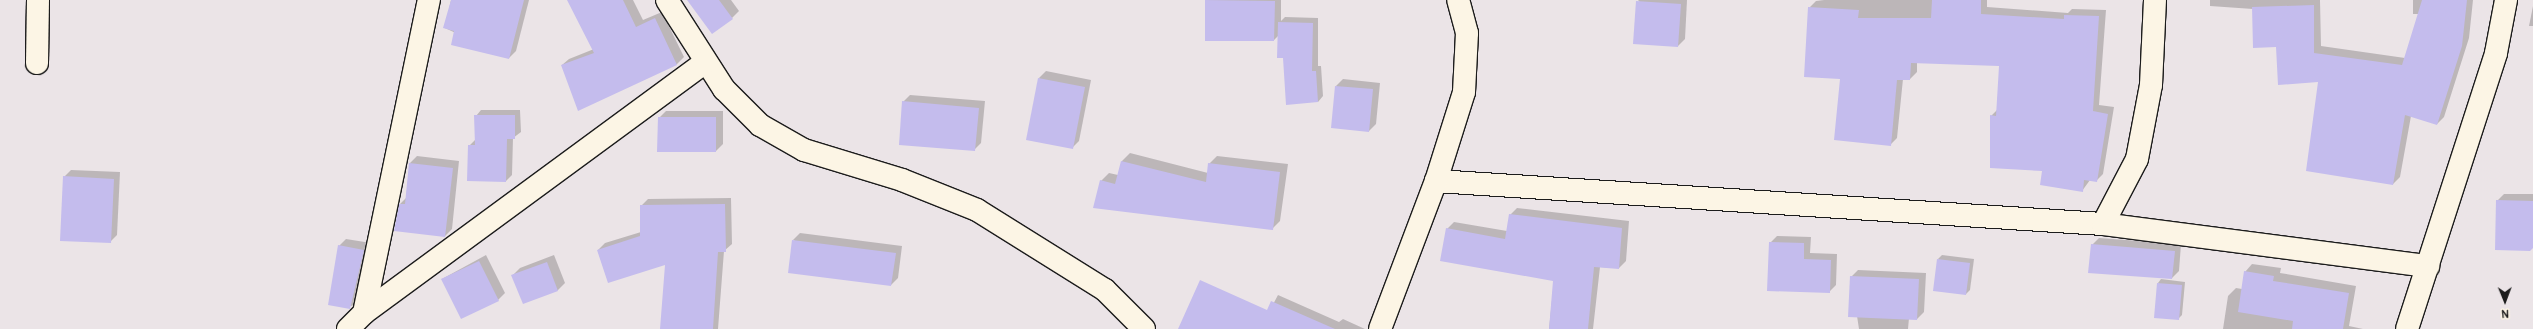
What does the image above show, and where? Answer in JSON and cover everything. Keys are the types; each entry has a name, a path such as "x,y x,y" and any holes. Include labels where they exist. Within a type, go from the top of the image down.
{"street":[{"path":"37,63 38,0"},
{"path":"364,313 429,0"},
{"path":"667,0 724,89 760,125 804,150 902,180 977,210 1105,290 1144,329"},
{"path":"1380,329 1436,181 1464,92 1467,33 1458,0"},
{"path":"2103,224 2137,159 2151,85 2155,0"},
{"path":"2407,329 2496,53 2506,0"},
{"path":"348,329 364,313 706,62"},
{"path":"1436,181 2103,224 2428,266"}],"building":[{"path":"451,0 524,0 509,59 451,45 454,31 443,28"},
{"path":"567,0 623,0 636,27 655,18 677,65 578,111 561,65 594,53"},
{"path":"687,0 719,0 733,19 712,34"},
{"path":"1205,0 1275,1 1274,41 1205,41"},
{"path":"1932,0 1981,0 1981,14 2064,19 2064,15 2099,16 2093,111 2108,114 2097,182 2084,180 2083,192 2040,185 2042,171 1990,168 1990,115 1996,116 1999,66 1911,63 1910,80 1897,80 1891,146 1834,140 1840,79 1804,77 1808,7 1859,10 1858,18 1931,18"},
{"path":"2422,0 2467,0 2462,46 2437,125 2405,115 2393,185 2306,171 2318,82 2278,85 2276,47 2253,48 2252,7 2314,5 2314,53 2402,65"},
{"path":"1636,1 1681,4 1678,47 1633,44"},
{"path":"1278,22 1313,23 1312,71 1316,71 1318,102 1286,105 1283,58 1277,58"},
{"path":"1038,78 1085,87 1073,149 1026,140"},
{"path":"1335,86 1373,89 1369,132 1331,128"},
{"path":"902,101 979,108 975,151 899,145"},
{"path":"474,115 515,115 515,139 507,139 506,182 467,181 468,145 475,145"},
{"path":"658,117 716,117 716,152 657,152"},
{"path":"1121,161 1206,182 1208,163 1280,172 1273,230 1093,208 1100,180 1115,184"},
{"path":"409,163 453,168 445,237 394,231 399,204 405,204"},
{"path":"63,176 114,179 111,243 60,241"},
{"path":"2496,200 2533,201 2533,248 2530,251 2495,250"},
{"path":"725,204 726,252 718,252 713,329 660,329 665,265 608,283 597,250 640,236 640,205"},
{"path":"1509,214 1622,228 1619,269 1594,267 1588,329 1549,329 1553,281 1440,261 1446,228 1505,239"},
{"path":"792,240 896,253 891,286 788,273"},
{"path":"1769,242 1804,243 1804,259 1831,260 1830,293 1767,291"},
{"path":"2091,244 2175,251 2172,279 2088,273"},
{"path":"338,245 364,250 350,309 328,305"},
{"path":"1937,259 1970,263 1966,295 1933,291"},
{"path":"479,261 499,301 461,319 441,279"},
{"path":"547,262 558,291 523,304 511,275"},
{"path":"2244,271 2274,276 2273,281 2349,293 2343,329 2292,329 2293,321 2238,312"},
{"path":"1850,276 1919,279 1917,320 1848,317"},
{"path":"1200,280 1267,310 1271,301 1335,329 1178,329"},
{"path":"2157,283 2182,285 2179,320 2154,318"}]}
